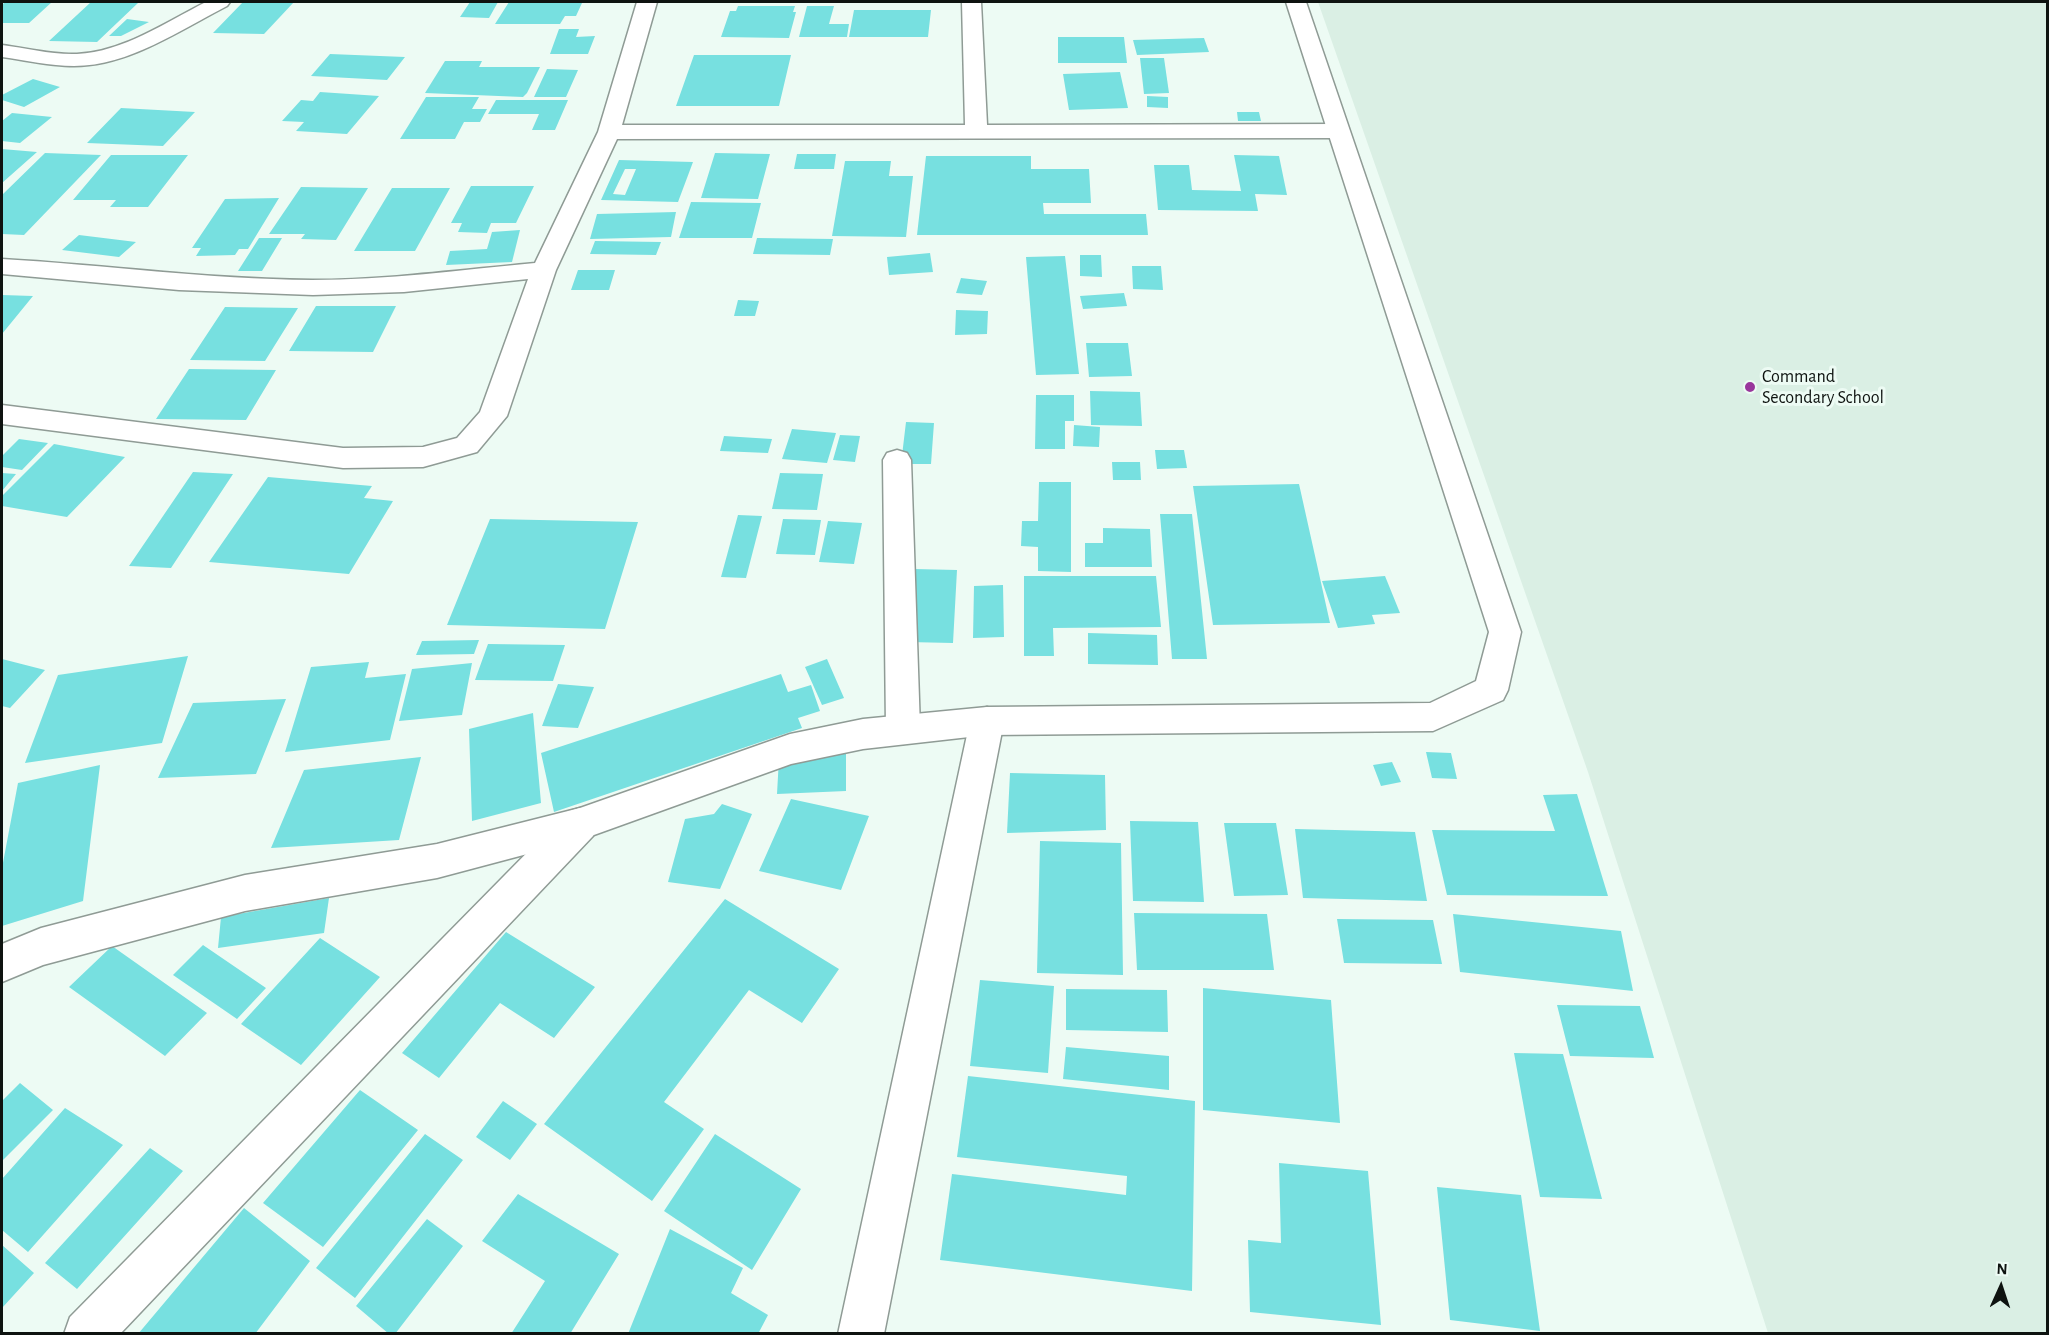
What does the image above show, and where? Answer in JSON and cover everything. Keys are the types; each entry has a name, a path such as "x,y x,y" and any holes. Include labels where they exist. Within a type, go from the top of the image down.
{"street":[{"path":"2,51 76,60 107,55 137,43 220,2"},
{"path":"2,415 343,459 423,457 467,445 493,416 544,270 609,132 647,2"},
{"path":"972,2 976,132"},
{"path":"2,963 41,947 245,893 437,861 580,824 790,749 863,734 987,721 1433,717 1491,690 1505,632 1296,2"},
{"path":"609,132 1338,131"},
{"path":"2,266 243,285 358,287 544,270"},
{"path":"897,460 903,729"},
{"path":"872,1334 862,1333 987,721"},
{"path":"87,1334 580,824"}],"shaded area":[{"name":"Command Secondary School","path":"1318,2 2047,2 2047,1333 1768,1333 1588,772"}],"building":[{"path":"5,2 52,2 29,23 2,23 2,5"},
{"path":"91,2 138,3 97,42 49,41"},
{"path":"243,2 294,2 264,34 213,33"},
{"path":"470,2 498,2 489,18 460,17"},
{"path":"509,2 582,3 576,16 565,16 560,24 495,24"},
{"path":"738,6 795,6 793,12 796,12 789,38 721,37 730,11 736,11"},
{"path":"807,6 834,6 829,24 849,24 847,37 799,37"},
{"path":"854,10 931,10 928,37 849,37"},
{"path":"127,19 149,22 121,36 109,36"},
{"path":"559,29 579,29 576,37 595,36 588,54 550,54"},
{"path":"1058,37 1124,37 1127,63 1058,63"},
{"path":"1204,38 1209,52 1137,55 1133,40"},
{"path":"330,54 405,57 387,80 311,76"},
{"path":"694,55 791,55 779,106 676,106"},
{"path":"1140,58 1164,58 1169,93 1144,94"},
{"path":"445,61 482,61 479,67 540,67 523,97 425,93"},
{"path":"547,69 578,70 566,97 534,97"},
{"path":"1120,72 1128,108 1069,110 1063,74"},
{"path":"33,79 60,87 24,107 2,100 2,95"},
{"path":"320,92 379,96 347,134 296,131 304,122 282,121 301,100 313,101"},
{"path":"1147,96 1168,97 1168,108 1147,107"},
{"path":"426,97 479,97 472,109 487,109 480,122 464,122 455,139 400,139"},
{"path":"496,100 568,100 555,130 532,130 539,114 488,114"},
{"path":"121,108 195,112 163,146 87,143"},
{"path":"1237,112 1259,112 1261,121 1238,121"},
{"path":"12,113 52,117 20,143 2,141 2,121"},
{"path":"2,149 37,152 2,183"},
{"path":"45,153 101,155 24,235 2,234 2,195"},
{"path":"715,153 770,154 758,199 701,198"},
{"path":"797,154 836,154 834,169 794,169"},
{"path":"111,155 188,155 148,207 110,207 116,200 73,200"},
{"path":"1234,155 1279,156 1287,195 1255,194 1258,211 1158,210 1154,165 1189,165 1192,190 1241,191"},
{"path":"926,156 1031,156 1031,169 1089,169 1091,203 1043,203 1044,214 1146,214 1148,235 917,235"},
{"path":"619,160 693,162 678,202 601,200","holes":["625,169 636,169 625,195 613,194"]},
{"path":"845,161 891,161 889,176 913,176 906,237 832,236"},
{"path":"471,186 534,186 516,223 491,223 487,233 458,232 462,223 451,223"},
{"path":"301,187 368,188 336,240 301,239 305,234 269,234"},
{"path":"392,188 450,188 415,251 354,251"},
{"path":"279,198 248,249 239,249 235,255 196,256 201,248 192,248 225,199"},
{"path":"691,202 761,203 752,238 679,238"},
{"path":"676,212 671,237 590,239 597,214"},
{"path":"520,230 512,262 446,265 450,251 487,249 492,232"},
{"path":"79,235 136,242 119,257 62,250"},
{"path":"259,238 282,238 262,271 238,271"},
{"path":"757,238 833,239 830,255 753,254"},
{"path":"595,241 661,242 656,255 590,254"},
{"path":"930,253 933,272 889,275 887,257"},
{"path":"1080,255 1101,255 1102,277 1080,276"},
{"path":"1065,256 1079,374 1036,375 1026,257"},
{"path":"1132,266 1161,266 1163,290 1133,289"},
{"path":"578,270 615,270 609,290 571,290"},
{"path":"961,278 987,281 982,295 956,293"},
{"path":"1124,293 1127,306 1083,309 1080,296"},
{"path":"2,295 33,296 2,334"},
{"path":"738,300 759,301 755,316 734,316"},
{"path":"316,306 396,306 373,352 289,351"},
{"path":"225,307 298,308 265,361 190,360"},
{"path":"956,310 988,311 987,334 955,335"},
{"path":"1086,343 1128,343 1132,376 1089,377"},
{"path":"189,369 276,370 246,420 156,419"},
{"path":"1090,391 1140,392 1142,426 1091,425"},
{"path":"1036,395 1074,395 1074,421 1065,421 1065,449 1035,449"},
{"path":"906,422 934,423 931,464 901,464"},
{"path":"1074,425 1100,427 1099,447 1073,446"},
{"path":"792,429 836,433 827,463 782,459"},
{"path":"840,435 860,436 855,462 833,460"},
{"path":"724,436 772,439 768,453 720,451"},
{"path":"19,439 48,443 22,470 2,467 2,456"},
{"path":"54,444 125,457 67,517 2,506 2,496"},
{"path":"1155,450 1184,450 1187,468 1157,469"},
{"path":"1112,462 1140,462 1141,480 1113,480"},
{"path":"193,472 233,474 171,568 129,566"},
{"path":"2,473 16,474 2,491"},
{"path":"780,473 823,474 817,510 772,509"},
{"path":"268,477 372,486 364,498 393,501 349,574 209,562"},
{"path":"1039,482 1071,482 1071,572 1038,571 1038,547 1021,546 1022,521 1038,521"},
{"path":"1299,484 1330,623 1213,625 1193,486"},
{"path":"1160,514 1192,514 1207,659 1172,659"},
{"path":"738,515 762,516 746,578 721,577"},
{"path":"490,519 638,522 605,629 447,625"},
{"path":"783,519 821,520 815,555 776,554"},
{"path":"828,521 862,523 854,564 819,562"},
{"path":"1103,528 1150,529 1152,567 1085,567 1085,543 1103,543"},
{"path":"914,569 957,570 953,643 908,642"},
{"path":"1024,576 1156,576 1161,627 1053,628 1054,656 1024,656"},
{"path":"1385,576 1400,613 1372,615 1375,624 1338,628 1322,581"},
{"path":"1003,585 1004,637 973,638 974,586"},
{"path":"1088,633 1157,635 1158,665 1088,664"},
{"path":"479,640 474,654 416,655 422,641"},
{"path":"488,644 565,645 553,681 475,680"},
{"path":"188,656 162,743 25,763 58,675"},
{"path":"2,659 45,670 10,708 2,706"},
{"path":"827,659 844,698 822,705 805,667"},
{"path":"369,662 365,678 406,674 390,740 285,752 311,667"},
{"path":"472,663 462,715 399,721 412,669"},
{"path":"781,674 788,692 811,685 820,711 798,718 802,728 554,812 541,753"},
{"path":"558,684 594,687 578,728 542,726"},
{"path":"286,699 256,774 158,778 193,703"},
{"path":"533,713 541,803 472,821 469,729"},
{"path":"1426,752 1451,753 1457,779 1432,778"},
{"path":"846,753 846,791 777,794 779,758"},
{"path":"421,757 399,840 271,848 304,770"},
{"path":"1392,762 1401,782 1381,786 1373,765"},
{"path":"100,765 83,901 2,926 2,868 18,783"},
{"path":"1010,773 1105,775 1106,830 1007,833"},
{"path":"1577,794 1608,896 1447,895 1432,830 1555,831 1543,795"},
{"path":"791,799 869,816 841,890 759,871"},
{"path":"722,804 752,814 720,889 668,882 685,819 714,814"},
{"path":"1130,821 1198,822 1204,902 1133,901"},
{"path":"1224,823 1276,823 1288,895 1234,896"},
{"path":"1295,829 1415,832 1427,901 1303,898"},
{"path":"1040,841 1121,843 1123,975 1037,973"},
{"path":"329,898 324,933 218,948 221,917"},
{"path":"725,899 839,969 802,1023 749,990 664,1102 704,1129 652,1201 544,1124"},
{"path":"1134,913 1267,914 1274,970 1137,970"},
{"path":"1453,914 1621,931 1633,991 1460,972"},
{"path":"1337,919 1433,920 1442,964 1344,963"},
{"path":"506,932 595,987 554,1038 500,1003 439,1078 402,1053"},
{"path":"320,938 380,977 301,1065 241,1024"},
{"path":"203,945 266,988 237,1019 173,975"},
{"path":"112,946 207,1013 165,1056 69,987"},
{"path":"980,980 1054,986 1048,1073 970,1066"},
{"path":"1203,988 1331,1000 1340,1123 1203,1110"},
{"path":"1066,989 1167,990 1168,1032 1066,1030"},
{"path":"1557,1005 1640,1006 1654,1058 1570,1056"},
{"path":"1066,1047 1169,1056 1169,1090 1063,1079"},
{"path":"1514,1053 1563,1054 1602,1199 1540,1197"},
{"path":"968,1076 1195,1101 1192,1291 940,1260 952,1174 1126,1195 1127,1176 957,1157"},
{"path":"20,1083 53,1110 2,1161 2,1101"},
{"path":"360,1090 418,1130 323,1247 263,1203"},
{"path":"503,1101 537,1124 510,1160 476,1137"},
{"path":"65,1108 123,1145 28,1252 2,1230 2,1179"},
{"path":"425,1134 463,1160 355,1298 316,1268"},
{"path":"715,1134 801,1189 752,1270 664,1211"},
{"path":"150,1148 183,1171 77,1289 45,1263"},
{"path":"1279,1163 1368,1171 1381,1325 1250,1312 1248,1240 1281,1243"},
{"path":"1437,1187 1521,1195 1540,1331 1450,1320"},
{"path":"518,1194 619,1254 570,1334 511,1334 545,1281 482,1241"},
{"path":"244,1208 310,1261 255,1334 138,1334"},
{"path":"427,1219 463,1246 395,1334 389,1334 356,1306"},
{"path":"670,1229 743,1268 731,1293 768,1315 758,1334 628,1334"},
{"path":"2,1245 34,1273 2,1308"}],"place":[{"name":"Command Secondary School","path":"1750,387"}]}
